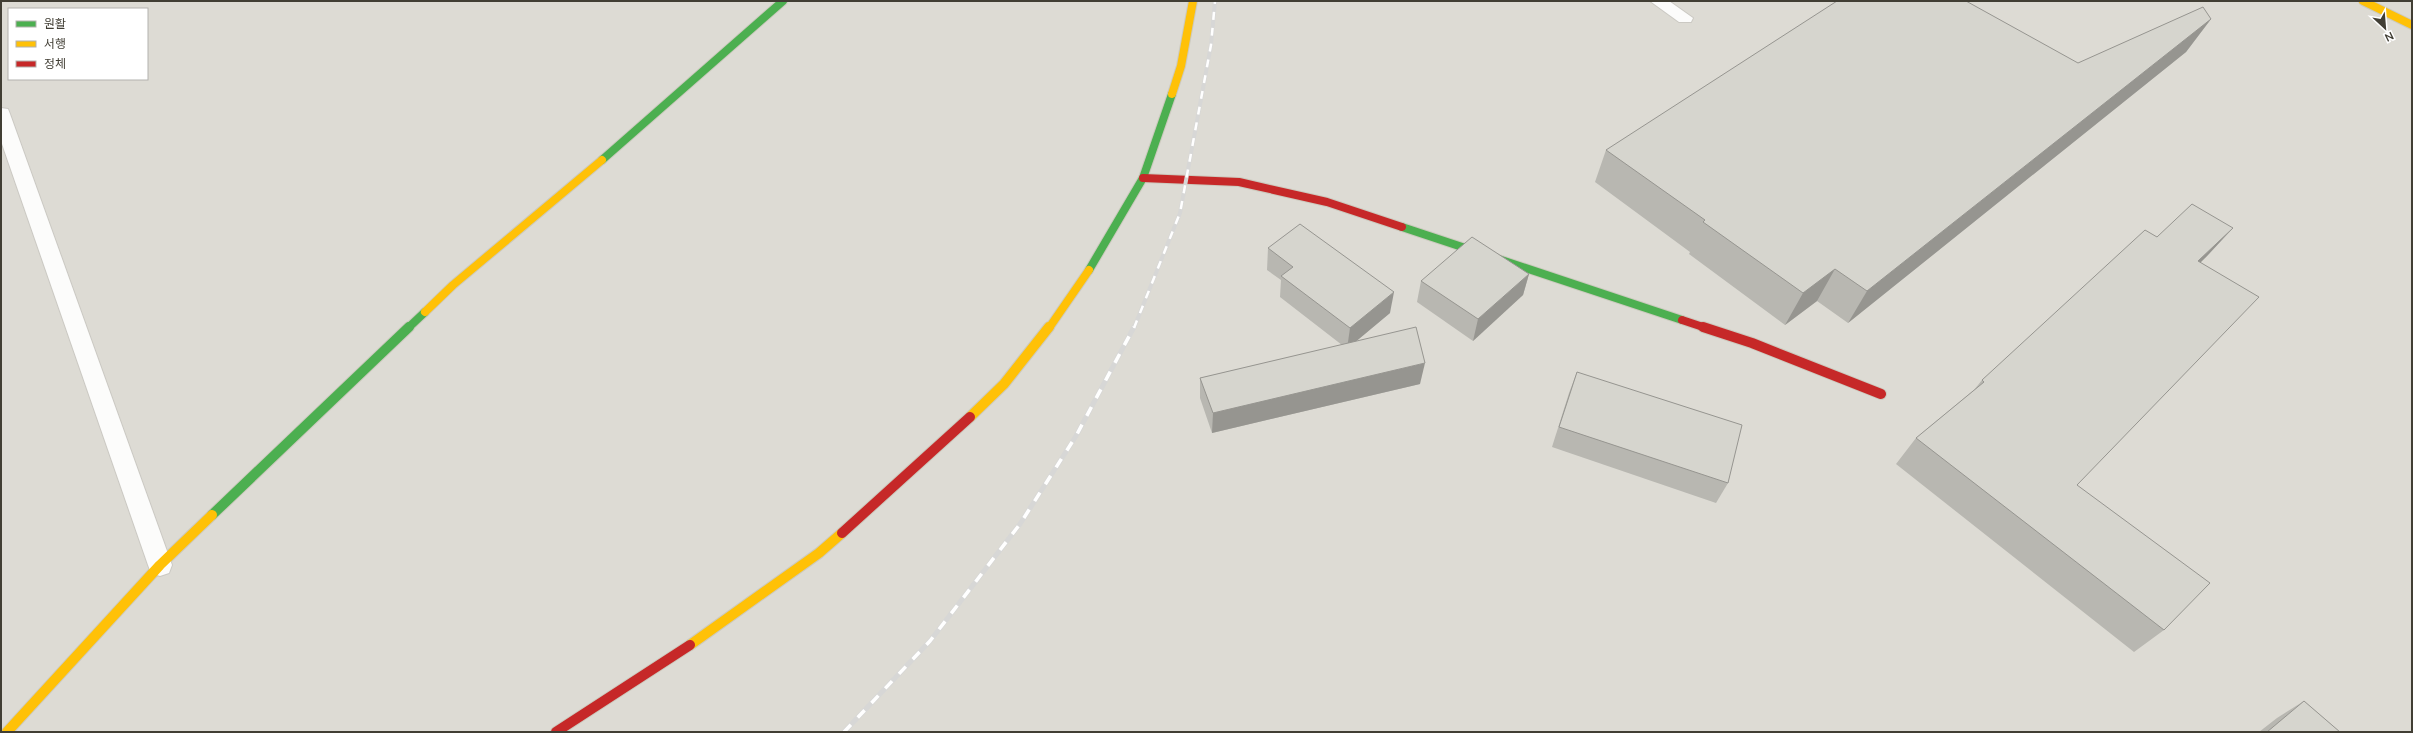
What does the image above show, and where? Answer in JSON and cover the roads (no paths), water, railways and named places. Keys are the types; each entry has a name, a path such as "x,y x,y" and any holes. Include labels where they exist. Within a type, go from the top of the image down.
{"street":[{"path":"7,732 160,565 453,285 632,135 783,1"},
{"path":"556,732 682,651 819,553 983,406 1048,331 1096,260 1143,178 1181,66 1193,1"},
{"path":"2363,1 2412,25"},
{"path":"1,114 160,565"},
{"path":"1143,178 1239,182 1327,202 1752,343 1881,394"}],"lane":[{"path":"1658,1 1685,18"}],"railway":[{"path":"1134,328 1180,213 1211,45 1215,1"},
{"path":"844,732 930,641 1020,524 1076,436 1134,327"}]}
